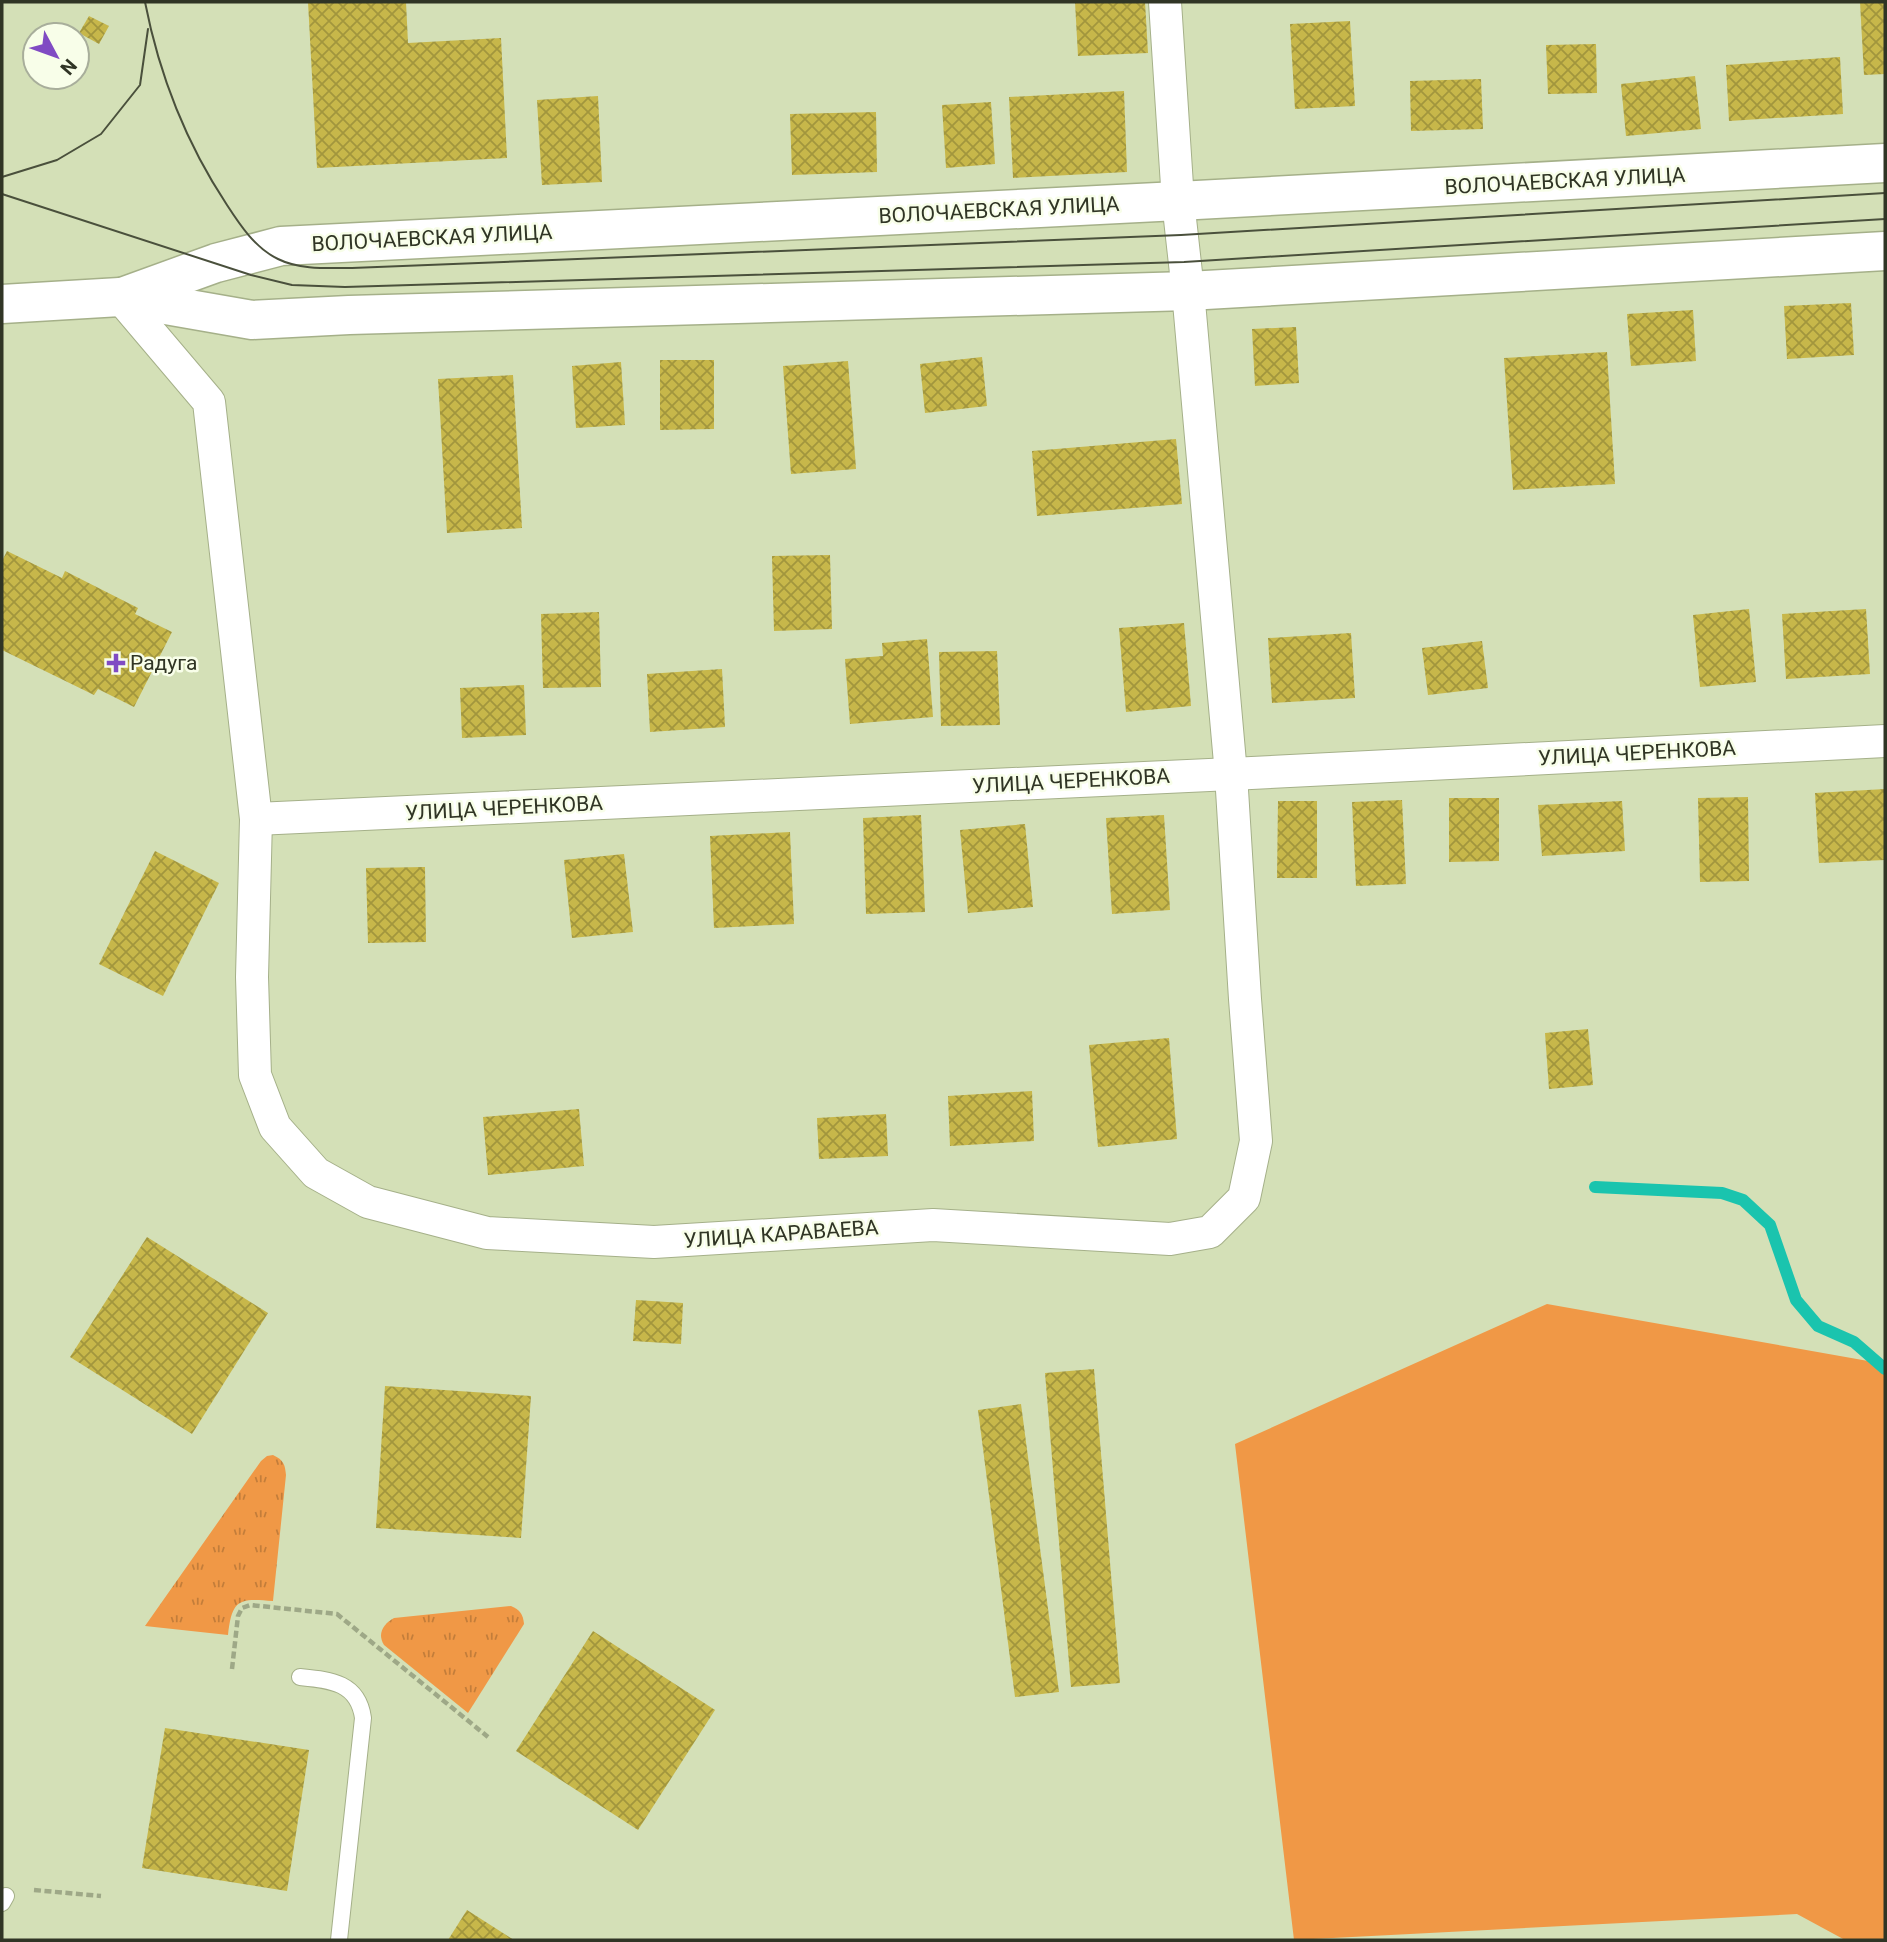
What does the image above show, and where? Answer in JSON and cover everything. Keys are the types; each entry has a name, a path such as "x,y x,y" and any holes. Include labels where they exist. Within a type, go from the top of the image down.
{"main road":[{"name":"ВОЛОЧАЕВСКАЯ УЛИЦА","path":"120,297 226,260 281,246 1885,163"},
{"name":"ВОЛОЧАЕВСКАЯ УЛИЦА","path":"2,304 120,297 251,320 363,314 1188,291 1885,251"}],"street":[{"path":"1165,2 1178,201 1231,774"},
{"name":"УЛИЦА КАРАВАЕВА","path":"120,297 209,402 256,819 252,977 255,1075 275,1127 316,1173 368,1202 487,1234 653,1242 933,1225 1170,1239 1210,1232 1244,1198 1256,1141 1231,774"},
{"name":"УЛИЦА ЧЕРЕНКОВА","path":"256,819 1885,741"}],"lane":[{"path":"300,1677 332,1680 345,1688 361,1705 363,1718 339,1940"}],"path":[{"path":"232,1669 238,1616 242,1608 250,1605 337,1615 488,1737"},
{"path":"4,1900 36,1889 101,1896"}],"green space":[{"path":"1547,1304 1885,1364 1885,1940 1845,1940 1797,1914 1294,1940 1235,1444"},
{"path":"273,1455 283,1463 286,1475 273,1601 252,1600 239,1603 232,1614 228,1635 145,1626 261,1461"},
{"path":"511,1606 520,1613 524,1624 468,1713 382,1641 382,1630 394,1618"}],"building":[{"path":"308,2 406,2 408,43 501,38 507,158 317,168"},
{"path":"1075,2 1145,2 1148,53 1078,56"},
{"path":"1860,2 1885,2 1885,74 1864,75"},
{"path":"89,16 109,26 99,44 91,40 91,21 86,21"},
{"path":"1350,21 1355,106 1295,109 1290,24"},
{"path":"1596,44 1597,93 1548,94 1546,45"},
{"path":"1840,57 1843,114 1729,121 1726,65"},
{"path":"1695,76 1701,129 1626,136 1621,84"},
{"path":"1481,79 1483,129 1411,131 1410,81"},
{"path":"1124,91 1127,172 1013,178 1009,97"},
{"path":"598,96 602,182 542,185 537,100"},
{"path":"991,102 995,164 946,168 942,105"},
{"path":"876,112 877,172 792,175 790,114"},
{"path":"1851,303 1854,355 1787,359 1784,306"},
{"path":"1693,310 1696,361 1631,366 1627,314"},
{"path":"1296,327 1299,383 1255,386 1252,329"},
{"path":"1607,352 1615,484 1513,490 1504,358"},
{"path":"982,357 987,406 925,413 920,364"},
{"path":"660,360 714,360 714,429 660,430"},
{"path":"848,361 856,469 791,474 783,366"},
{"path":"621,362 625,425 576,428 572,366"},
{"path":"513,375 522,528 447,533 438,379"},
{"path":"1176,439 1182,504 1037,516 1032,451"},
{"path":"7,551 62,578 65,571 138,608 135,614 172,632 134,707 98,689 94,695 2,650 2,561"},
{"path":"830,555 832,629 774,631 772,556"},
{"path":"1749,609 1756,682 1700,687 1693,615"},
{"path":"1866,609 1870,674 1786,679 1782,614"},
{"path":"599,612 601,687 543,688 541,614"},
{"path":"1184,623 1191,706 1126,712 1119,628"},
{"path":"1351,633 1355,698 1272,703 1268,638"},
{"path":"927,639 933,717 850,724 845,659 883,656 882,643"},
{"path":"1482,641 1488,688 1428,695 1422,648"},
{"path":"997,651 1000,725 941,726 939,652"},
{"path":"722,669 725,727 650,732 647,674"},
{"path":"524,685 526,735 462,738 460,688"},
{"path":"1885,789 1885,860 1819,863 1815,793"},
{"path":"1748,797 1749,881 1700,882 1698,798"},
{"path":"1449,798 1499,798 1499,861 1449,862"},
{"path":"1402,800 1406,884 1356,886 1352,802"},
{"path":"1278,801 1317,801 1317,878 1277,878"},
{"path":"1622,801 1625,851 1542,856 1538,805"},
{"path":"921,815 925,912 866,914 863,818"},
{"path":"1164,815 1170,910 1112,914 1106,818"},
{"path":"1025,824 1033,907 968,913 960,830"},
{"path":"790,832 794,924 714,928 710,836"},
{"path":"155,851 219,883 163,996 99,964"},
{"path":"624,854 633,932 572,938 564,860"},
{"path":"425,867 426,942 368,943 366,868"},
{"path":"1588,1029 1593,1085 1549,1089 1545,1033"},
{"path":"1169,1038 1177,1139 1098,1147 1089,1045"},
{"path":"1032,1091 1034,1141 950,1146 948,1096"},
{"path":"579,1109 584,1166 488,1175 483,1117"},
{"path":"886,1114 888,1156 819,1159 817,1118"},
{"path":"147,1237 268,1313 192,1434 70,1357"},
{"path":"636,1300 683,1303 681,1344 633,1341"},
{"path":"1094,1369 1120,1683 1071,1687 1045,1373"},
{"path":"385,1386 531,1396 521,1538 376,1528"},
{"path":"1021,1404 1059,1692 1015,1697 978,1410"},
{"path":"593,1631 715,1710 638,1830 516,1751"},
{"path":"165,1728 309,1750 287,1891 142,1868"},
{"path":"467,1910 514,1940 448,1940"}],"waterway":[{"path":"1595,1187 1722,1193 1743,1200 1770,1225 1796,1300 1818,1326 1854,1342 1885,1369"}],"tram line":[{"path":"145,2 166,82 187,133 212,181 255,242 278,259 305,267 352,268 1181,235 1885,193"},
{"path":"2,177 57,160 101,134 140,85 148,29"},
{"path":"2,194 251,275 292,285 345,287 1184,262 1885,219"}],"place":[{"name":"Радуга","path":"116,663"}]}
